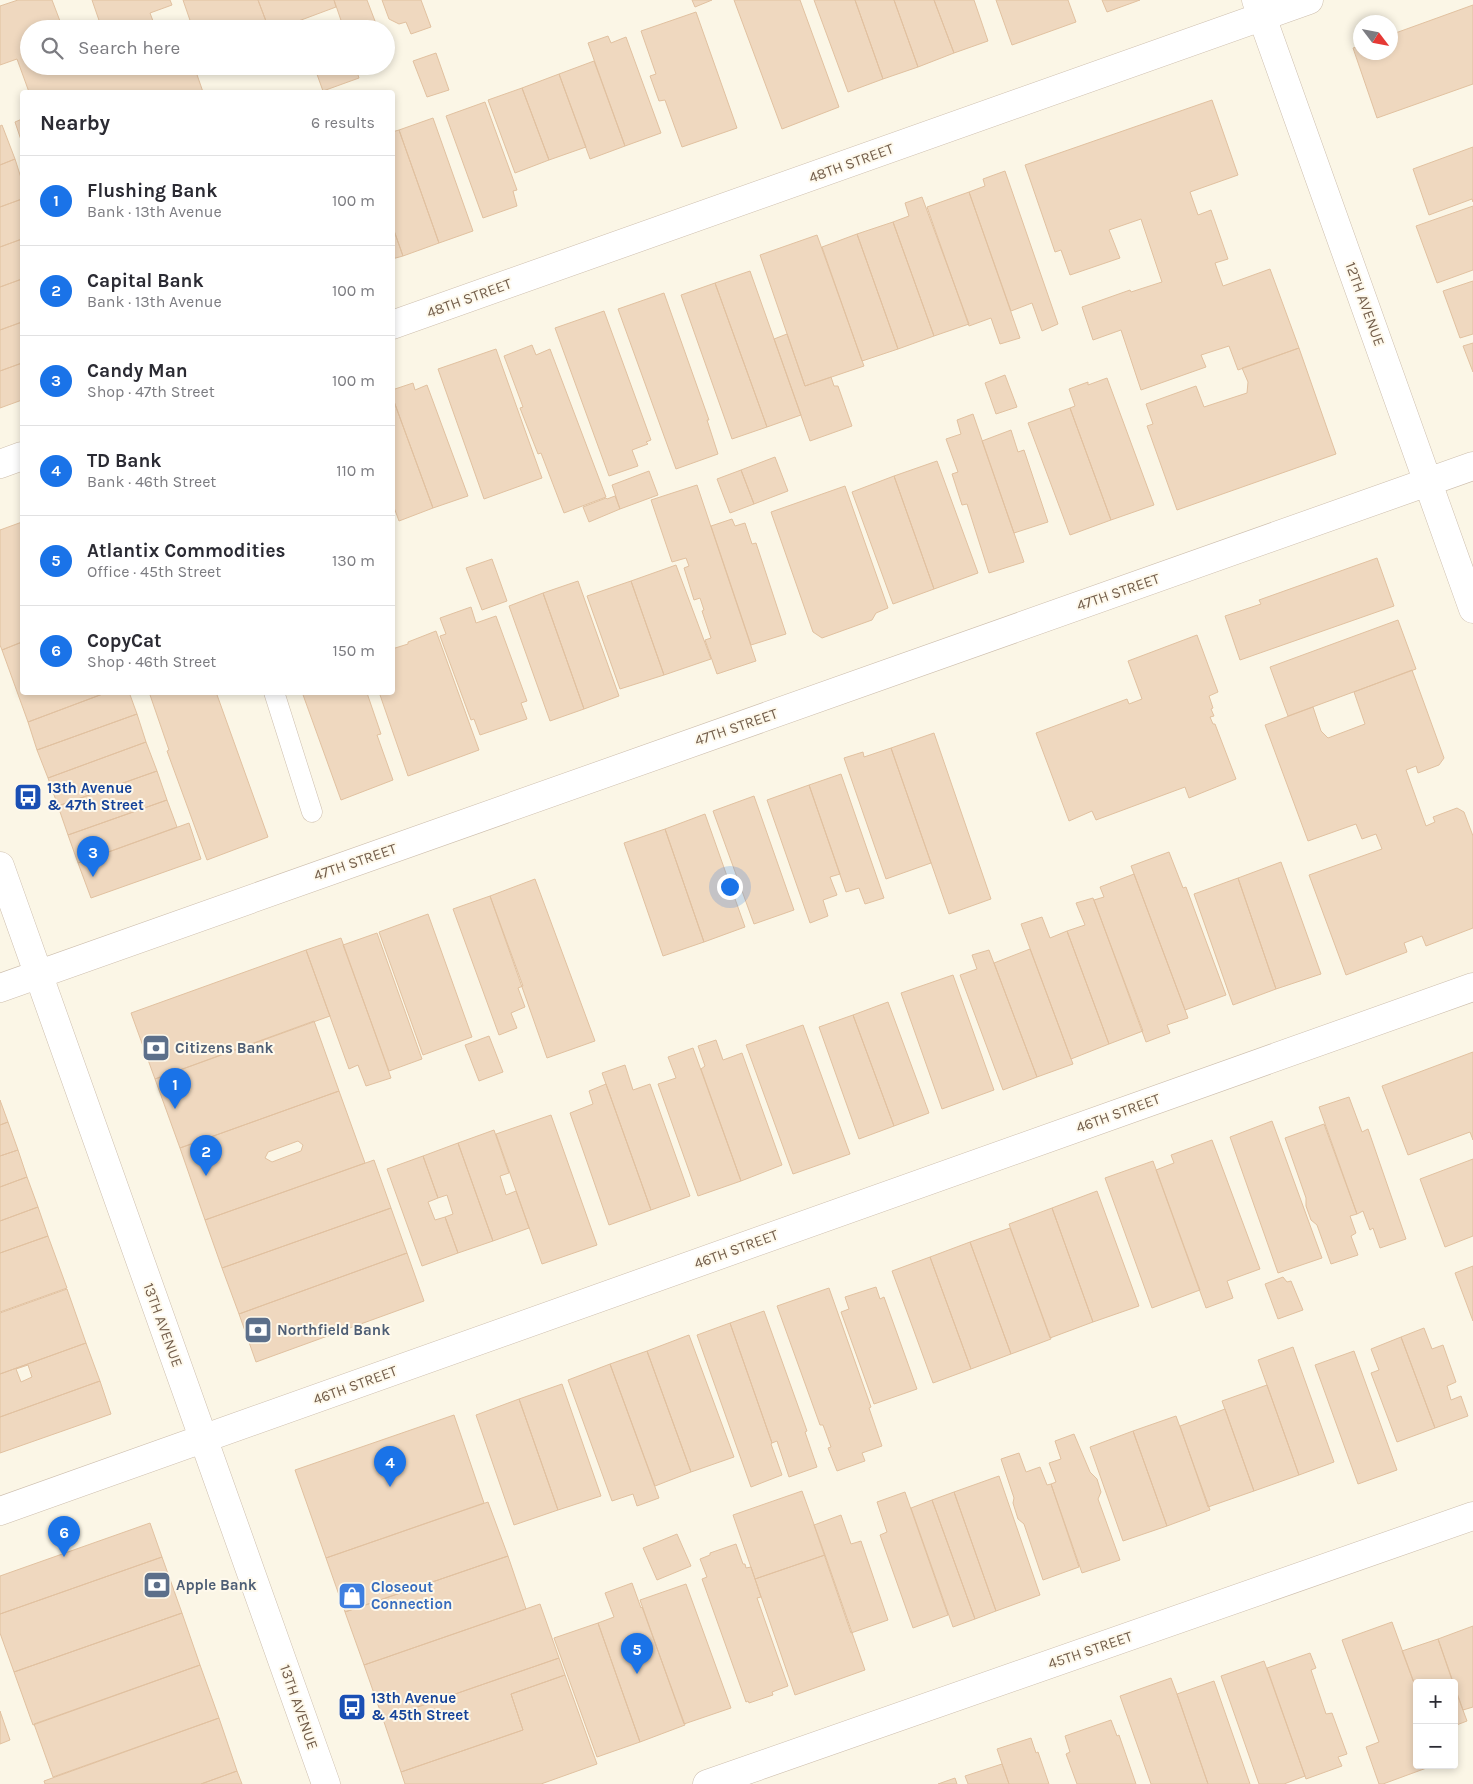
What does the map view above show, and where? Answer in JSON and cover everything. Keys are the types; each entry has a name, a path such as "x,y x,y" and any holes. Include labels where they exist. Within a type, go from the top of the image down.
{"street":[{"name":"48TH STREET","path":"395,324 1259,8 1309,0"},
{"name":"12TH AVENUE","path":"1259,8 1473,609"},
{"path":"0,464 20,457"},
{"name":"47TH STREET","path":"0,988 1473,466"},
{"name":"13TH AVENUE","path":"0,866 326,1784"},
{"name":"46TH STREET","path":"0,1511 1473,987"},
{"name":"45TH STREET","path":"707,1784 1473,1516"}],"lane":[{"path":"275,695 312,812"}],"building":[{"path":"18,0 52,0 60,20 20,20 20,67 17,59 0,65 0,6"},
{"path":"92,0 170,0 172,5 150,13 153,20 99,20"},
{"path":"183,0 258,0 266,20 190,20"},
{"path":"258,0 334,0 336,7 301,20 266,20"},
{"path":"334,0 367,0 375,20 341,20"},
{"path":"382,0 421,0 431,27 411,34 406,22 399,24 395,20 389,19"},
{"path":"692,0 712,0 695,7"},
{"path":"734,0 800,0 839,107 782,129"},
{"path":"814,0 855,0 883,79 848,92"},
{"path":"855,0 894,0 918,67 883,79"},
{"path":"894,0 934,0 954,53 918,67"},
{"path":"934,0 974,0 988,41 954,53"},
{"path":"996,0 1068,0 1076,22 1012,45"},
{"path":"1102,0 1140,0 1107,12"},
{"path":"1473,5 1473,84 1377,118 1357,60 1398,60 1398,32"},
{"path":"696,12 737,128 682,147 665,100 659,101 650,76 656,74 641,31"},
{"path":"608,36 611,43 626,37 661,133 625,146 588,43"},
{"path":"436,53 449,90 427,97 413,61"},
{"path":"594,61 625,146 590,159 559,74"},
{"path":"559,74 586,147 549,160 522,88"},
{"path":"23,75 197,75 202,90 28,90"},
{"path":"317,75 358,75 359,78 323,90"},
{"path":"522,88 549,160 515,173 488,100"},
{"path":"1212,100 1238,175 1190,192 1198,215 1211,210 1228,259 1215,263 1223,286 1270,269 1299,348 1238,370 1229,346 1201,355 1206,367 1141,390 1121,330 1093,340 1082,307 1130,290 1131,292 1162,282 1141,219 1109,230 1120,258 1070,275 1061,250 1055,252 1025,165"},
{"path":"485,102 517,190 513,191 517,206 483,218 446,116"},
{"path":"433,118 473,231 439,243 399,130"},
{"path":"20,120 20,137 15,122"},
{"path":"2,125 15,159 0,165 0,126"},
{"path":"399,130 439,243 403,256 395,233 395,131"},
{"path":"1473,147 1473,202 1472,199 1429,215 1413,169"},
{"path":"15,159 20,175 20,200 0,207 0,165"},
{"path":"1005,171 1058,324 1042,331 1032,303 1011,311 969,192 985,186 983,179"},
{"path":"969,192 1020,338 1000,344 991,318 969,326 927,207"},
{"path":"922,197 969,324 934,336 893,222 909,216 905,203"},
{"path":"20,200 20,240 0,247 0,207"},
{"path":"1473,206 1473,270 1437,283 1416,226"},
{"path":"893,222 934,336 898,349 857,234"},
{"path":"395,233 403,256 395,258"},
{"path":"857,234 898,349 862,361 822,247"},
{"path":"817,235 864,366 805,386 760,255"},
{"path":"20,240 20,280 0,287 0,247"},
{"path":"750,271 801,415 767,427 715,283"},
{"path":"20,280 20,323 0,330 0,287"},
{"path":"1473,281 1473,334 1460,338 1443,291"},
{"path":"715,283 767,427 732,439 681,295"},
{"path":"664,293 709,420 707,420 718,454 676,469 618,309"},
{"path":"604,311 651,440 646,442 648,444 632,450 638,466 609,476 555,328"},
{"path":"20,323 20,364 0,371 0,330"},
{"path":"787,334 805,386 831,377 834,386 838,386 852,426 810,441 774,339"},
{"path":"1473,343 1473,372 1463,346"},
{"path":"532,345 536,355 550,349 606,497 564,513 541,453 538,454 520,408 523,407 504,356"},
{"path":"1299,348 1336,454 1177,510 1147,426 1153,424 1146,404 1196,386 1204,407 1247,393 1248,382 1242,368"},
{"path":"496,349 542,478 484,499 438,369"},
{"path":"20,364 20,401 0,408 0,371"},
{"path":"1005,375 1017,407 996,414 985,383"},
{"path":"1107,378 1154,505 1111,520 1070,408 1075,406 1069,389"},
{"path":"413,383 415,390 427,385 468,496 433,508 395,404 395,389"},
{"path":"395,404 433,508 399,521 395,510"},
{"path":"1070,408 1111,520 1070,535 1028,423"},
{"path":"973,414 1024,562 989,573 967,504 962,505 952,474 958,472 946,439 961,434 957,420"},
{"path":"1011,430 1018,452 1024,450 1048,522 1014,533 982,441"},
{"path":"775,457 788,491 754,504 741,470"},
{"path":"937,461 978,573 934,589 894,476"},
{"path":"741,470 754,504 730,513 717,479"},
{"path":"649,471 658,495 620,509 612,485"},
{"path":"894,476 934,589 893,604 852,492"},
{"path":"697,485 756,661 717,674 705,640 711,638 702,611 704,610 700,598 694,600 684,568 689,566 686,558 672,562 651,500"},
{"path":"845,486 888,608 876,613 872,620 822,638 813,632 771,512"},
{"path":"615,496 620,509 589,522 583,507"},
{"path":"732,519 735,526 745,523 752,544 756,543 786,634 751,645 711,526"},
{"path":"20,523 20,643 2,650 0,645 0,530"},
{"path":"1377,558 1394,606 1240,660 1225,616 1261,604 1259,600"},
{"path":"492,559 507,601 482,610 466,568"},
{"path":"676,565 711,659 664,675 631,581"},
{"path":"578,581 619,696 584,709 543,593"},
{"path":"631,581 664,675 620,689 587,596"},
{"path":"543,593 584,709 550,721 509,606"},
{"path":"471,607 476,623 496,616 527,701 521,703 527,719 480,735 474,719 471,720 440,636 446,634 440,618"},
{"path":"1398,620 1416,669 1288,716 1270,667"},
{"path":"436,631 479,750 408,776 380,695 395,695 395,648 408,644 408,642"},
{"path":"1197,635 1218,692 1209,696 1214,716 1210,717 1213,724 1215,724 1236,779 1189,798 1185,787 1096,820 1092,811 1069,821 1036,733 1127,699 1129,704 1142,699 1128,661"},
{"path":"20,643 20,695 100,695 28,722 2,650"},
{"path":"1412,670 1444,758 1439,765 1418,773 1416,766 1406,770 1426,826 1435,822 1433,817 1457,808 1464,812 1473,836 1473,928 1426,946 1422,936 1404,943 1407,952 1346,975 1309,875 1382,849 1376,834 1362,839 1356,824 1308,841 1265,725 1313,707 1321,731 1328,738 1365,724 1354,692"},
{"path":"100,695 130,695 137,714 37,750 28,722"},
{"path":"150,695 217,695 268,837 207,860 167,751 169,750"},
{"path":"303,695 368,695 381,734 377,735 393,780 341,800"},
{"path":"137,714 146,742 48,778 37,750"},
{"path":"934,733 991,899 949,914 891,748"},
{"path":"146,742 157,771 58,806 48,778"},
{"path":"891,748 931,863 886,879 844,758 863,752 864,757"},
{"path":"157,771 167,800 68,835 58,806"},
{"path":"841,774 884,898 865,904 859,888 846,892 809,785"},
{"path":"809,785 840,874 830,877 837,895 823,900 828,916 810,923 767,800"},
{"path":"754,796 794,910 754,924 713,811"},
{"path":"167,800 177,827 78,863 68,835"},
{"path":"705,814 745,927 704,942 665,829"},
{"path":"189,823 201,859 91,898 78,863"},
{"path":"665,829 704,942 663,956 624,843"},
{"path":"1169,852 1183,888 1186,887 1226,995 1185,1010 1131,866"},
{"path":"1281,862 1321,974 1276,989 1238,878"},
{"path":"1134,874 1188,1018 1167,1025 1170,1033 1146,1042 1094,900 1104,897 1100,887"},
{"path":"1238,878 1276,989 1233,1005 1194,894"},
{"path":"535,879 595,1041 547,1058 490,896"},
{"path":"490,896 523,986 518,988 525,1007 511,1013 517,1028 499,1035 453,909"},
{"path":"1093,898 1143,1031 1109,1044 1067,931 1085,925 1076,903"},
{"path":"428,914 472,1037 423,1055 379,932"},
{"path":"1042,917 1050,938 1067,931 1109,1044 1071,1059 1021,924"},
{"path":"377,933 422,1059 389,1071 343,945"},
{"path":"341,938 391,1078 366,1086 358,1065 349,1069 306,950"},
{"path":"1030,949 1073,1064 1037,1077 994,963"},
{"path":"306,950 330,1016 155,1079 131,1013"},
{"path":"989,950 1037,1077 1003,1090 960,975 977,969 972,955"},
{"path":"953,975 994,1090 942,1109 901,993"},
{"path":"888,1002 929,1113 894,1126 853,1015"},
{"path":"853,1015 894,1126 859,1139 819,1027"},
{"path":"314,1021 339,1091 180,1148 155,1079"},
{"path":"803,1025 850,1154 793,1174 746,1045"},
{"path":"489,1036 503,1072 479,1081 465,1045"},
{"path":"716,1040 723,1060 742,1053 782,1165 741,1181 701,1069 705,1066 698,1046"},
{"path":"693,1048 741,1181 698,1196 658,1084 676,1078 668,1057"},
{"path":"1473,1052 1473,1140 1470,1132 1408,1155 1382,1086"},
{"path":"625,1065 633,1090 650,1084 690,1196 651,1210 602,1073"},
{"path":"606,1084 651,1210 609,1225 570,1113 593,1104 589,1091"},
{"path":"339,1091 365,1163 205,1220 180,1148","holes":["298,1141 303,1145 301,1151 272,1162 265,1158 268,1152"]},
{"path":"1349,1097 1362,1132 1368,1129 1406,1239 1380,1248 1373,1228 1370,1230 1363,1211 1357,1214 1319,1107"},
{"path":"0,1100 8,1122 0,1125"},
{"path":"551,1115 597,1245 542,1264 496,1134"},
{"path":"1272,1121 1322,1258 1278,1273 1230,1137"},
{"path":"8,1122 18,1150 0,1156 0,1125"},
{"path":"1324,1124 1357,1214 1350,1216 1356,1233 1351,1236 1358,1255 1331,1264 1317,1225 1311,1220 1306,1206 1306,1198 1285,1138"},
{"path":"494,1130 509,1173 500,1176 506,1195 516,1191 529,1228 493,1241 458,1143"},
{"path":"1212,1140 1260,1269 1227,1281 1233,1298 1206,1308 1156,1170 1174,1163 1171,1155"},
{"path":"458,1143 493,1241 458,1253 445,1217 453,1214 447,1195 438,1198 423,1156"},
{"path":"18,1150 27,1177 0,1187 0,1156"},
{"path":"423,1156 438,1198 428,1202 435,1220 445,1217 458,1253 422,1266 387,1169"},
{"path":"1473,1159 1473,1236 1445,1247 1420,1179"},
{"path":"374,1160 391,1208 222,1268 205,1220"},
{"path":"1153,1161 1200,1290 1152,1308 1105,1178"},
{"path":"27,1177 38,1207 0,1221 0,1187"},
{"path":"1097,1191 1139,1306 1093,1322 1052,1208"},
{"path":"38,1207 48,1236 0,1253 0,1221"},
{"path":"391,1208 407,1253 239,1314 222,1268"},
{"path":"1052,1208 1093,1322 1050,1338 1009,1224"},
{"path":"1010,1228 1051,1339 1011,1354 970,1242"},
{"path":"48,1236 67,1288 0,1312 0,1253"},
{"path":"970,1242 1011,1354 971,1369 930,1257"},
{"path":"407,1253 424,1301 256,1362 239,1314"},
{"path":"930,1257 971,1369 933,1383 892,1271"},
{"path":"1473,1266 1473,1321 1455,1273"},
{"path":"1283,1277 1287,1282 1291,1281 1303,1310 1278,1319 1265,1284"},
{"path":"876,1287 880,1299 884,1297 917,1389 874,1404 841,1312 849,1309 845,1297"},
{"path":"829,1288 871,1407 869,1408 882,1446 862,1453 865,1461 837,1471 828,1448 831,1447 823,1425 820,1425 777,1306"},
{"path":"67,1289 86,1343 0,1374 0,1313"},
{"path":"764,1311 807,1431 805,1432 817,1467 789,1477 777,1441 772,1443 730,1323"},
{"path":"730,1323 782,1475 751,1487 697,1335"},
{"path":"1424,1328 1432,1349 1443,1345 1456,1382 1447,1386 1451,1400 1461,1396 1468,1416 1435,1428 1401,1337"},
{"path":"689,1335 734,1457 691,1472 647,1351"},
{"path":"1401,1337 1435,1428 1397,1442 1371,1373 1379,1370 1371,1349"},
{"path":"86,1343 100,1381 0,1417 0,1374","holes":["28,1365 32,1377 21,1382 16,1369"]},
{"path":"1293,1347 1334,1462 1299,1475 1258,1360"},
{"path":"647,1351 691,1472 655,1486 610,1364"},
{"path":"1354,1351 1397,1470 1358,1484 1315,1365"},
{"path":"610,1364 659,1498 637,1506 633,1494 612,1501 568,1380"},
{"path":"100,1381 111,1414 0,1453 0,1417"},
{"path":"562,1384 601,1496 558,1510 519,1399"},
{"path":"1267,1385 1299,1475 1254,1491 1222,1401"},
{"path":"519,1399 558,1510 514,1525 476,1415"},
{"path":"1225,1409 1254,1491 1208,1507 1180,1426"},
{"path":"454,1415 484,1503 326,1558 295,1470"},
{"path":"1176,1416 1210,1510 1167,1526 1133,1431"},
{"path":"1133,1431 1167,1526 1123,1541 1090,1447"},
{"path":"1074,1434 1090,1472 1097,1479 1101,1492 1098,1499 1120,1560 1082,1573 1051,1484 1056,1482 1049,1463 1061,1459 1055,1441"},
{"path":"1019,1453 1026,1472 1040,1467 1047,1485 1051,1484 1079,1567 1043,1580 1024,1524 1018,1519 1013,1503 1014,1498 1001,1459"},
{"path":"999,1476 1040,1595 996,1611 954,1492"},
{"path":"802,1491 825,1555 755,1579 733,1515"},
{"path":"905,1492 948,1615 913,1628 880,1535 887,1532 877,1502"},
{"path":"954,1492 996,1611 975,1619 932,1500"},
{"path":"932,1500 975,1619 953,1627 911,1508"},
{"path":"488,1502 508,1556 345,1612 326,1558"},
{"path":"841,1515 851,1544 861,1541 888,1620 851,1633 814,1525"},
{"path":"150,1523 162,1557 0,1614 0,1576"},
{"path":"677,1534 691,1566 657,1580 643,1548"},
{"path":"736,1544 743,1564 745,1564 746,1568 751,1567 761,1597 757,1598 788,1686 772,1692 773,1695 749,1703 748,1701 746,1702 702,1579 707,1577 700,1559 710,1555 710,1553"},
{"path":"825,1555 865,1670 795,1695 755,1579"},
{"path":"508,1556 526,1609 364,1665 345,1612"},
{"path":"162,1557 182,1613 14,1672 0,1633 0,1614"},
{"path":"632,1583 685,1725 640,1742 598,1623 614,1617 605,1593"},
{"path":"686,1584 731,1708 684,1724 640,1600"},
{"path":"540,1604 559,1658 383,1719 364,1665"},
{"path":"182,1613 200,1665 33,1725 14,1672"},
{"path":"1392,1622 1413,1680 1413,1769 1424,1769 1379,1784 1366,1747 1379,1742 1342,1640"},
{"path":"598,1623 640,1742 597,1757 554,1638"},
{"path":"1473,1626 1473,1707 1463,1710 1458,1696 1458,1679 1452,1679 1438,1639"},
{"path":"1438,1639 1452,1679 1413,1680 1402,1651"},
{"path":"1310,1653 1316,1668 1311,1670 1326,1714 1332,1713 1347,1754 1338,1757 1342,1766 1306,1779 1267,1668"},
{"path":"559,1658 565,1675 511,1694 523,1730 401,1772 383,1719"},
{"path":"1264,1661 1305,1776 1284,1784 1259,1784 1221,1676"},
{"path":"200,1665 219,1718 53,1777 34,1724"},
{"path":"565,1675 597,1764 541,1784 405,1784 401,1772 523,1730 511,1694"},
{"path":"1171,1678 1208,1784 1151,1784 1120,1696"},
{"path":"1214,1681 1250,1784 1208,1784 1177,1694"},
{"path":"1458,1697 1467,1721 1458,1724"},
{"path":"0,1711 10,1740 0,1744"},
{"path":"219,1718 237,1771 201,1784 45,1784 44,1781"},
{"path":"1111,1720 1117,1736 1119,1735 1136,1784 1077,1784 1066,1754 1070,1752 1065,1736"},
{"path":"1031,1738 1049,1784 1009,1784 997,1749"},
{"path":"1002,1764 1009,1784 968,1784 965,1776"},
{"path":"237,1771 242,1784 201,1784"},
{"path":"955,1778 957,1784 938,1784"}],"place":[{"name":"13th Avenue & 47th Street","path":"28,797"},
{"name":"Candy Man","path":"93,877"},
{"name":"Citizens Bank","path":"156,1048"},
{"name":"Flushing Bank","path":"175,1109"},
{"name":"Capital Bank","path":"206,1176"},
{"name":"Northfield Bank","path":"258,1330"},
{"name":"TD Bank","path":"390,1487"},
{"name":"CopyCat","path":"64,1557"},
{"name":"Apple Bank","path":"157,1585"},
{"name":"Closeout Connection","path":"352,1596"},
{"name":"Atlantix Commodities","path":"637,1674"},
{"name":"13th Avenue & 45th Street","path":"352,1707"}]}
